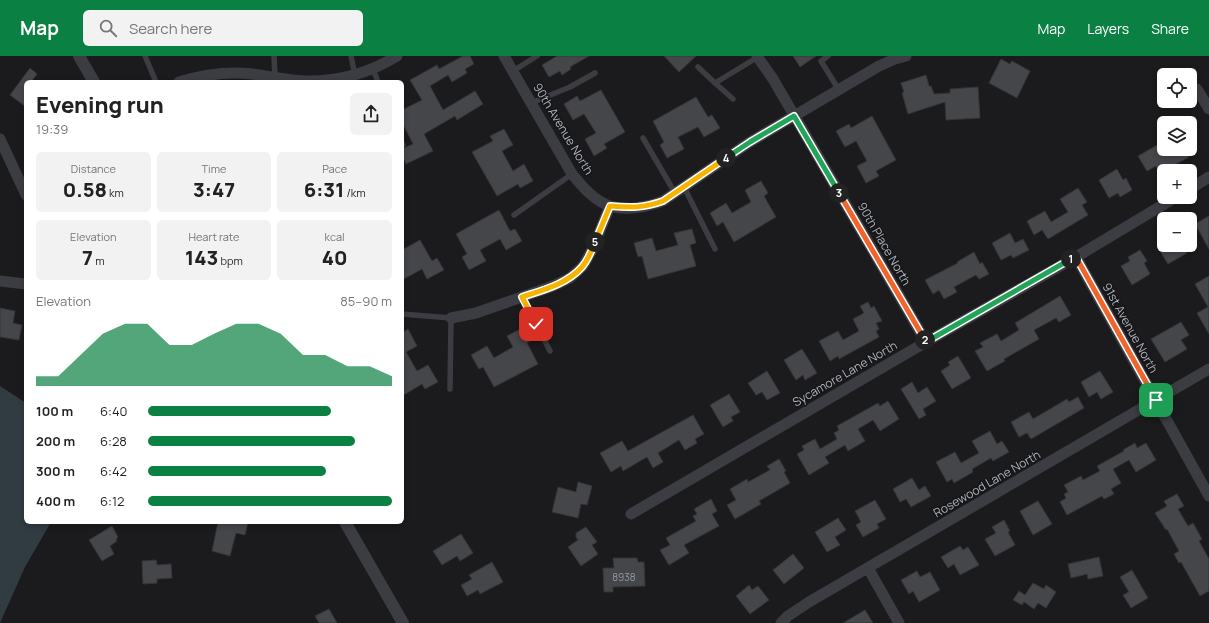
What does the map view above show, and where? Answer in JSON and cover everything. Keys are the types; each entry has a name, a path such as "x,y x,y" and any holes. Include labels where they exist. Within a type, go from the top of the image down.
{"street":[{"path":"79,56 93,80"},
{"path":"327,80 355,75 373,69 397,56"},
{"name":"90th Avenue North","path":"504,56 572,174 595,198 610,206"},
{"path":"452,318 476,313 553,286 570,278 583,266 592,250 610,206 639,208 652,206 663,201 750,142 880,66 906,56"},
{"name":"90th Place North","path":"758,57 773,79 926,342"},
{"path":"188,80 229,73 250,74 271,79 288,80"},
{"path":"1197,90 1209,109"},
{"path":"0,139 24,192"},
{"path":"1197,185 1209,178"},
{"name":"Sycamore Lane North","path":"631,514 926,342 1076,257 1164,204"},
{"name":"91st Avenue North","path":"1076,257 1209,496"},
{"path":"0,281 24,284"},
{"name":"Rosewood Lane North","path":"781,623 788,616 809,602 1209,370"},
{"path":"346,524 403,623"},
{"path":"868,568 899,623"}],"lane":[{"path":"144,56 155,80"},
{"path":"271,79 274,56"},
{"path":"351,56 355,75"},
{"path":"513,71 537,56"},
{"path":"828,56 821,62 839,90"},
{"path":"715,83 758,57"},
{"path":"698,67 733,99"},
{"path":"373,69 377,80"},
{"path":"532,103 570,87 595,73"},
{"path":"643,138 680,190 715,249"},
{"path":"514,215 572,174"},
{"path":"522,297 550,351"},
{"path":"404,314 452,318 450,389"}],"shaded area":[{"path":"0,386 24,402 24,524 50,524 25,567 0,623"}],"building":[{"path":"463,56 470,56 474,64 465,69 467,73 452,82 448,75 430,86 443,110 475,91 483,104 457,120 455,116 424,134 433,151 406,164 404,160 404,148 413,144 404,126 404,109 422,100 410,80 437,65 439,69"},
{"path":"557,56 589,56 570,67 571,69 562,75 560,71 549,77 542,65"},
{"path":"664,56 696,56 679,72"},
{"path":"793,56 816,56 800,67"},
{"path":"1001,59 1010,64 1012,61 1030,71 1017,98 989,83"},
{"path":"30,68 37,74 32,80 24,80 24,106 10,95"},
{"path":"926,75 929,86 931,86 934,94 950,93 950,89 978,87 980,118 946,120 945,102 908,114 902,93 904,92 901,83"},
{"path":"601,90 625,132 604,144 607,148 594,156 585,139 596,133 584,114 573,120 564,104 577,96 580,101"},
{"path":"696,97 708,117 712,115 720,128 704,137 698,127 678,137 684,149 667,158 660,145 664,142 653,121"},
{"path":"872,116 896,160 876,171 879,176 866,183 857,166 867,161 856,141 845,147 836,131 849,124 851,128"},
{"path":"504,129 513,145 502,151 513,171 524,164 533,181 520,188 518,184 497,196 472,152 493,141 490,136"},
{"path":"1157,145 1157,156 1189,157 1176,164 1157,164 1157,168 1156,166 1147,171 1138,156"},
{"path":"1117,169 1123,180 1126,178 1132,190 1120,197 1118,193 1109,198 1099,180"},
{"path":"761,181 768,193 764,196 776,217 734,242 723,222 717,226 710,213 726,203 732,213 751,202 745,190"},
{"path":"1078,188 1087,202 1082,205 1088,215 1048,239 1042,230 1034,235 1027,221 1045,211 1051,222 1068,212 1060,199"},
{"path":"499,210 510,231 515,229 522,241 506,250 500,239 480,250 486,261 469,270 462,257 467,254 456,234"},
{"path":"1209,216 1209,249 1197,228 1197,223"},
{"path":"692,229 696,243 690,245 696,266 648,279 642,256 638,257 634,243 652,238 656,251 678,245 674,233"},
{"path":"1010,233 1015,243 1023,239 1029,250 1013,258 1011,255 1001,260 992,243"},
{"path":"420,240 432,261 437,258 444,270 427,279 422,269 404,279 404,249"},
{"path":"1140,250 1147,261 1144,263 1150,274 1132,285 1121,266 1130,261 1128,257"},
{"path":"974,252 980,264 982,262 989,274 979,279 976,275 954,287 957,292 944,299 939,290 933,294 925,280 958,263 957,262"},
{"path":"1161,252 1187,253 1168,264"},
{"path":"1209,276 1209,334 1197,313 1208,307 1195,284"},
{"path":"1060,296 1071,315 1059,322 1056,318 1034,330 1039,339 1004,359 1005,361 987,371 975,351 983,347 980,343 997,334 1001,341 1019,330 1015,323"},
{"path":"868,302 871,308 874,306 882,321 876,323 879,329 876,331 879,337 839,359 838,356 830,361 819,341 838,331 843,340 859,331 853,319 864,313 860,306"},
{"path":"0,308 15,311 13,323 22,325 19,340 0,337"},
{"path":"1181,322 1189,335 1181,340 1187,349 1165,362 1151,339"},
{"path":"524,327 531,340 527,343 538,364 494,387 483,367 479,369 471,355 487,346 494,358 513,347 507,336"},
{"path":"408,329 417,346 406,352 417,371 428,365 438,382 425,389 422,384 404,395 404,332"},
{"path":"802,349 817,373 805,380 803,375 796,380 784,360"},
{"path":"958,356 971,378 952,389 941,371 950,365 948,362"},
{"path":"767,371 780,393 767,400 762,392 756,395 748,383"},
{"path":"1100,371 1113,392 1101,399 1097,392 1089,397 1081,382"},
{"path":"912,382 918,393 927,387 936,401 923,409 926,415 919,419 901,389"},
{"path":"729,394 740,412 731,417 733,421 723,427 710,405"},
{"path":"1078,397 1084,408 1031,439 1027,433 1019,437 1011,422 1029,412 1033,419 1067,399 1069,402"},
{"path":"888,401 899,419 880,431 873,420 858,429 865,441 848,451 845,445 825,457 829,463 809,475 797,454 804,450 802,446 815,439 820,449 837,439 834,433 839,430 837,426 878,403 880,406"},
{"path":"693,415 704,434 695,439 697,443 685,450 679,440 658,453 663,462 653,468 647,457 623,471 621,466 611,472 600,453 622,441 628,451"},
{"path":"990,431 997,444 1002,441 1009,452 993,461 991,458 972,469 973,472 954,483 952,479 947,482 936,462 955,452 961,463 979,453 972,441"},
{"path":"1135,443 1137,448 1146,443 1156,460 1136,472 1129,460 1113,469 1121,483 1111,489 1114,494 1104,499 1102,496 1067,515 1060,502 1066,498 1064,494 1068,492 1064,485 1081,476 1083,480 1100,471 1097,466"},
{"path":"779,459 786,471 784,472 790,483 759,501 761,504 735,519 727,505 736,500 730,489 747,479 748,482 770,470 767,466"},
{"path":"912,478 919,490 925,486 931,496 911,507 906,499 900,502 893,489"},
{"path":"578,482 592,486 587,505 581,504 578,518 552,512 558,487 576,492"},
{"path":"1177,494 1184,506 1178,509 1188,526 1193,523 1202,539 1199,541 1209,559 1209,591 1200,596 1181,562 1179,563 1174,554 1179,551 1167,529 1166,530 1155,513 1167,506 1164,501"},
{"path":"711,499 717,511 712,514 719,526 684,545 689,553 669,565 660,550 670,545 666,538 696,521 693,516 697,514 694,509"},
{"path":"875,500 886,519 877,524 879,528 863,537 856,525 861,522 855,511"},
{"path":"1038,501 1052,524 1033,535 1020,511"},
{"path":"838,518 846,530 835,537 840,545 827,552 815,532"},
{"path":"1004,520 1015,545 995,556 985,539 996,533 992,527"},
{"path":"218,524 248,524 245,535 236,533 230,556 212,551"},
{"path":"112,526 118,537 116,539 117,541 110,546 114,554 102,561 89,540"},
{"path":"586,527 597,542 592,545 598,554 581,566 568,547 578,540 576,533"},
{"path":"461,534 473,553 460,561 457,556 442,565 433,551"},
{"path":"960,546 963,550 968,547 979,565 960,575 954,564 948,568 941,557"},
{"path":"793,554 804,568 784,584 773,570"},
{"path":"1099,557 1103,576 1088,579 1087,574 1071,578 1068,564"},
{"path":"613,558 637,558 638,562 644,562 645,586 613,587 613,592 604,592 603,568 614,568"},
{"path":"156,560 157,565 171,564 172,578 157,579 157,583 143,584 142,561"},
{"path":"492,562 503,582 480,594 478,590 467,596 461,585 472,579 469,575"},
{"path":"1132,570 1148,598 1131,608 1123,595 1129,592 1120,577"},
{"path":"917,571 920,577 930,572 940,590 919,602 913,591 909,594 901,580"},
{"path":"1033,583 1044,589 1046,585 1056,592 1046,608 1038,603 1034,609 1024,602 1022,605 1013,600 1019,591 1025,595"},
{"path":"749,585 752,590 758,586 769,600 750,614 736,596"},
{"path":"329,609 337,623 319,623 315,616"},
{"path":"865,610 873,623 843,623"}],"route":[{"path":"536,324 522,297 570,278 583,266 592,250 610,206 639,208 652,206 663,201 750,142 794,116 926,342 1076,257 1156,400"}]}
